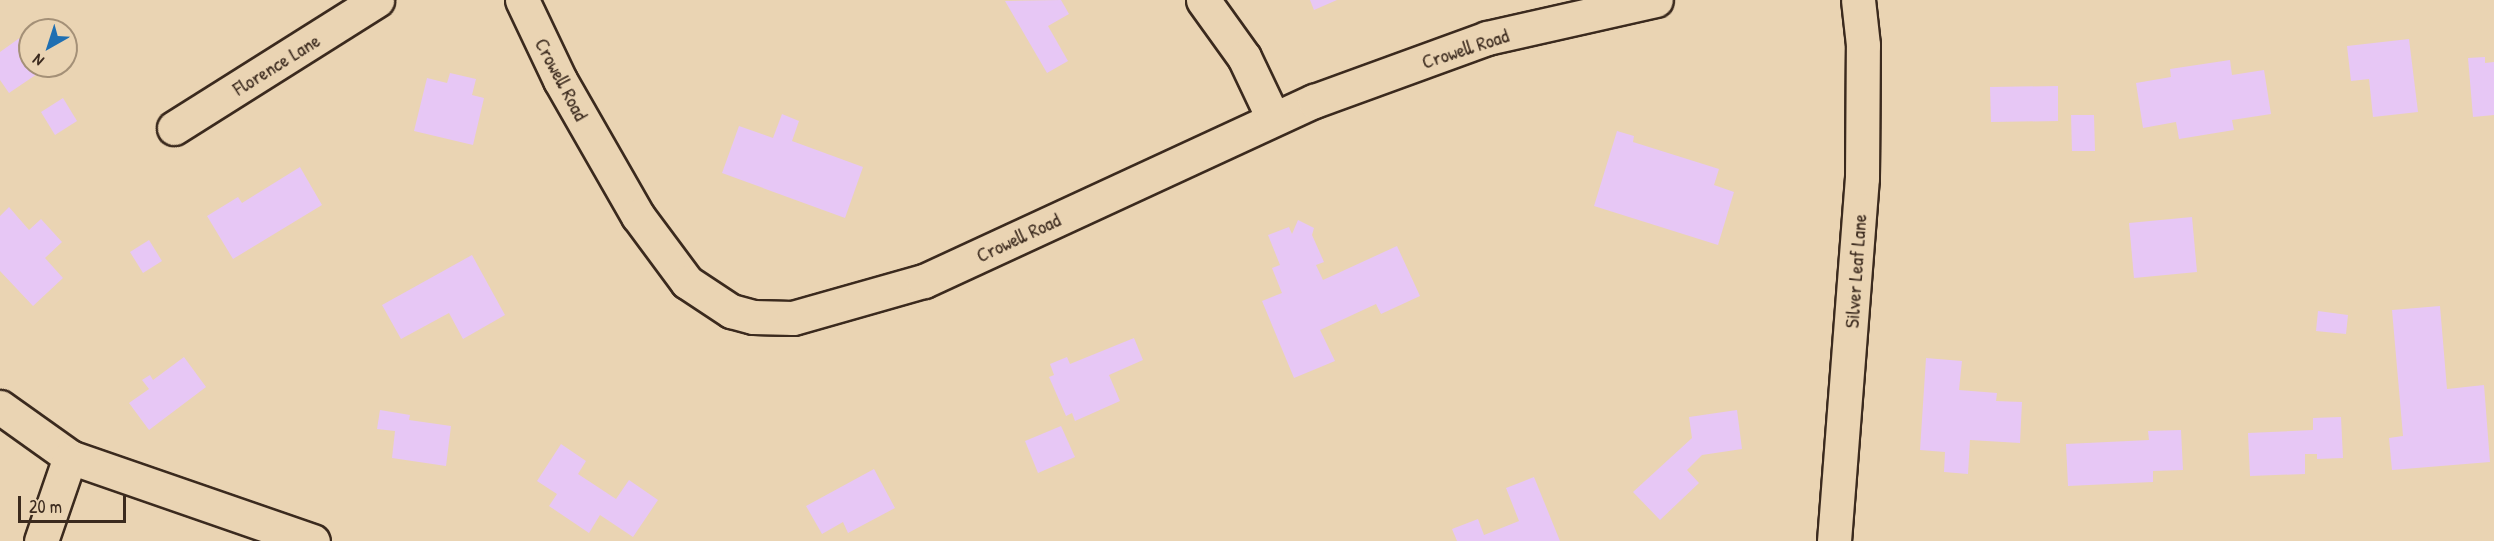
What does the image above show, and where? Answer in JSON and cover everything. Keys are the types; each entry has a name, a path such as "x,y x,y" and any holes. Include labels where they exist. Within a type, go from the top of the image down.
{"street":[{"name":"Florence Lane","path":"174,128 378,0"},
{"name":"Crowell Road","path":"522,0 560,80 658,243 687,282 709,299 731,311 753,317 793,318 924,281 1273,118 1487,38 1656,0"},
{"path":"1203,0 1244,57 1273,118"},
{"name":"Silver Leaf Lane","path":"1834,541 1862,178 1863,45 1858,0"},
{"path":"0,407 70,457 314,541"},
{"path":"41,541 70,457"}],"building":[{"path":"1061,0 1069,14 1048,26 1068,61 1047,73 1005,1"},
{"path":"1310,0 1337,0 1314,10"},
{"path":"18,39 18,78 31,78 9,93 0,80 0,52"},
{"path":"2409,39 2418,112 2373,117 2369,79 2351,81 2347,46"},
{"path":"2485,57 2485,63 2494,62 2494,115 2473,117 2468,58"},
{"path":"2230,60 2232,75 2264,70 2271,114 2232,120 2234,130 2179,139 2176,122 2143,128 2136,83 2171,77 2170,69"},
{"path":"450,73 476,79 472,95 484,98 473,145 414,131 427,78 447,83"},
{"path":"2058,86 2058,121 1991,122 1990,87"},
{"path":"63,98 77,121 55,135 41,112"},
{"path":"782,114 799,121 792,141 863,167 845,218 722,173 739,126 773,138"},
{"path":"2071,115 2094,115 2095,151 2072,151"},
{"path":"1617,131 1634,136 1633,142 1719,169 1714,185 1734,192 1718,245 1594,206"},
{"path":"300,167 322,205 233,259 207,216 238,197 242,203"},
{"path":"9,207 29,230 41,219 62,242 45,258 63,278 33,306 0,271 0,216"},
{"path":"2192,217 2197,272 2134,278 2129,223"},
{"path":"1298,220 1314,228 1312,235 1324,262 1316,265 1323,280 1397,246 1420,296 1381,314 1376,304 1320,330 1335,361 1294,378 1262,301 1282,293 1272,268 1280,265 1268,235 1289,227 1292,234"},
{"path":"149,240 162,261 143,273 130,252"},
{"path":"472,255 505,315 463,339 449,313 401,339 382,305"},
{"path":"2440,306 2447,389 2484,385 2490,462 2392,470 2389,438 2403,436 2392,310"},
{"path":"2318,311 2348,315 2346,334 2316,331"},
{"path":"1134,338 1143,360 1109,375 1120,401 1075,421 1072,413 1066,416 1049,377 1054,375 1050,364 1067,357 1070,364"},
{"path":"184,357 206,387 149,430 129,403 149,389 142,380 150,375 153,380"},
{"path":"1926,358 1962,361 1959,390 1997,393 1996,401 2022,402 2020,443 1970,440 1968,474 1944,472 1945,452 1920,450"},
{"path":"380,410 410,415 409,420 451,426 446,466 392,458 395,431 377,429"},
{"path":"1737,410 1742,449 1702,455 1687,470 1699,483 1660,520 1633,492 1692,438 1689,417"},
{"path":"2341,417 2343,458 2317,459 2317,454 2305,454 2305,474 2250,476 2248,433 2313,430 2313,418"},
{"path":"1061,426 1075,457 1038,473 1025,441"},
{"path":"2181,430 2183,470 2153,471 2153,482 2068,486 2066,444 2149,440 2148,431"},
{"path":"561,444 586,461 578,474 616,499 629,480 658,500 633,537 600,515 589,533 549,506 557,494 537,481"},
{"path":"874,469 895,508 848,533 843,522 822,534 806,506"},
{"path":"1534,477 1560,541 1457,541 1452,529 1478,519 1484,535 1519,521 1506,488"}]}
